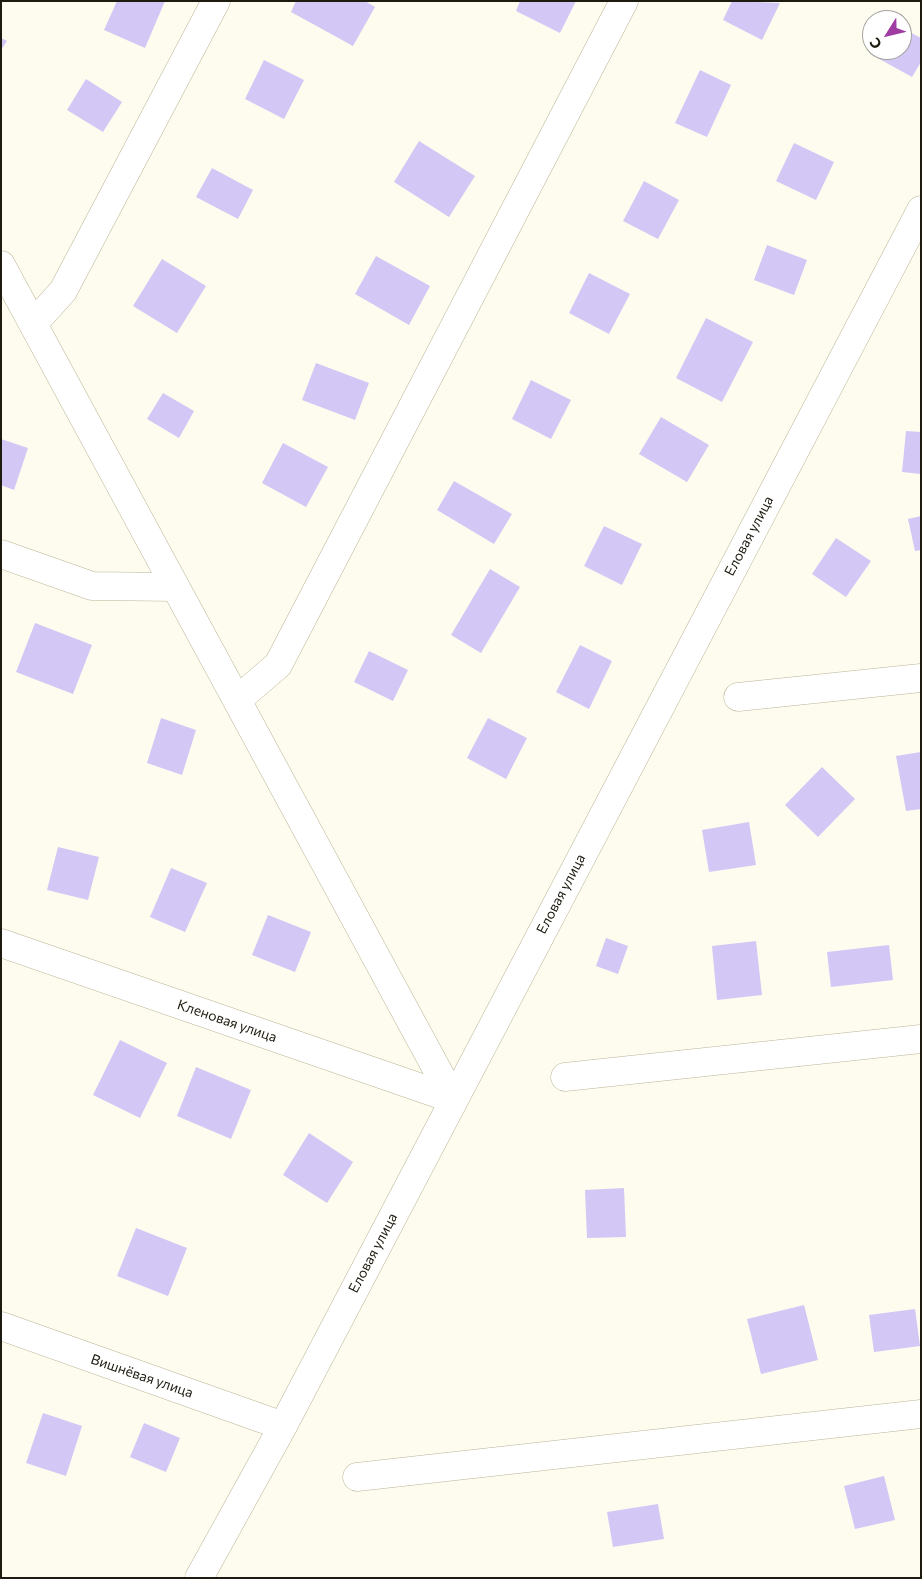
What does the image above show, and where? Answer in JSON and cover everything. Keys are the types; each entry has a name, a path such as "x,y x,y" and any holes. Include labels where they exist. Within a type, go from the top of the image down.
{"street":[{"path":"33,324 63,291 216,1"},
{"path":"237,700 278,665 624,1"},
{"name":"Еловая улица","path":"199,1578 283,1426 921,210"},
{"path":"1,265 453,1099"},
{"path":"1,554 92,586 176,587"},
{"path":"738,697 921,678"},
{"name":"Кленовая улица","path":"1,943 453,1099"},
{"path":"565,1077 921,1039"},
{"name":"Вишнёвая улица","path":"1,1326 283,1426"},
{"path":"358,1477 921,1414"}],"building":[{"path":"117,1 165,1 145,48 104,30"},
{"path":"296,1 365,1 375,7 353,46 291,12"},
{"path":"520,1 576,1 560,33 516,11"},
{"path":"732,1 780,3 762,40 723,20"},
{"path":"912,33 921,38 921,62 912,77 881,60 912,60"},
{"path":"1,38 7,41 1,50"},
{"path":"264,60 304,80 284,119 245,99"},
{"path":"700,70 731,85 707,137 675,123"},
{"path":"86,79 122,102 103,132 67,110"},
{"path":"419,141 475,176 449,217 394,182"},
{"path":"794,143 834,162 816,200 776,181"},
{"path":"212,168 253,190 238,219 196,197"},
{"path":"644,181 679,200 658,239 623,221"},
{"path":"767,245 807,260 794,295 754,280"},
{"path":"376,256 430,286 409,325 355,294"},
{"path":"162,259 206,286 177,333 133,306"},
{"path":"589,273 630,294 609,334 569,313"},
{"path":"706,318 753,342 722,402 676,378"},
{"path":"316,363 369,383 355,420 302,400"},
{"path":"531,380 571,400 551,439 512,419"},
{"path":"163,393 194,411 179,438 147,419"},
{"path":"661,417 709,445 687,482 639,454"},
{"path":"906,431 921,432 921,474 902,472"},
{"path":"1,439 28,448 14,490 1,485"},
{"path":"283,443 328,467 306,507 262,483"},
{"path":"454,481 512,514 494,544 437,510"},
{"path":"921,516 921,550 915,551 908,519"},
{"path":"604,526 642,544 622,585 584,566"},
{"path":"836,538 871,561 846,597 812,574"},
{"path":"490,569 520,587 481,653 451,635"},
{"path":"35,623 92,645 73,694 16,672"},
{"path":"580,645 612,661 589,709 556,692"},
{"path":"369,651 408,670 393,701 354,682"},
{"path":"161,718 196,730 182,775 147,763"},
{"path":"488,718 527,738 506,779 467,758"},
{"path":"921,752 921,809 906,811 896,756"},
{"path":"822,767 855,799 818,837 785,805"},
{"path":"749,822 756,865 709,872 702,830"},
{"path":"58,847 99,857 88,900 47,890"},
{"path":"171,868 207,883 185,932 150,917"},
{"path":"268,915 311,932 295,972 252,955"},
{"path":"606,938 628,946 618,974 596,966"},
{"path":"756,941 762,995 717,1000 712,946"},
{"path":"889,945 893,980 831,987 827,952"},
{"path":"120,1040 167,1063 140,1118 93,1095"},
{"path":"196,1067 251,1090 231,1139 177,1116"},
{"path":"309,1133 353,1162 327,1203 283,1175"},
{"path":"624,1188 626,1237 587,1238 585,1190"},
{"path":"136,1228 187,1248 168,1296 117,1276"},
{"path":"804,1305 818,1360 761,1374 747,1319"},
{"path":"915,1309 920,1346 874,1352 869,1315"},
{"path":"43,1413 82,1426 66,1476 26,1463"},
{"path":"144,1423 180,1438 166,1472 130,1457"},
{"path":"884,1476 895,1520 855,1529 844,1486"},
{"path":"658,1504 664,1539 613,1547 607,1512"}]}
